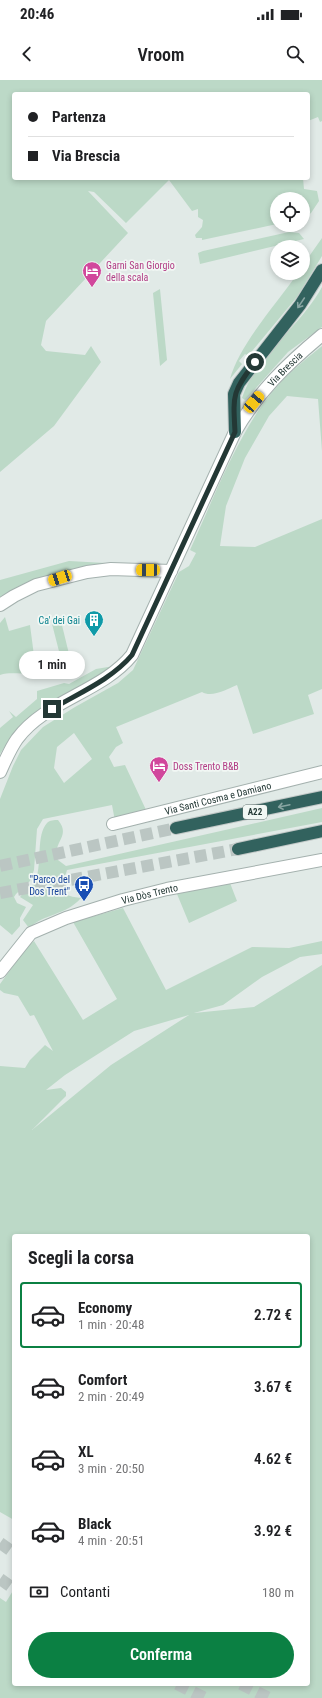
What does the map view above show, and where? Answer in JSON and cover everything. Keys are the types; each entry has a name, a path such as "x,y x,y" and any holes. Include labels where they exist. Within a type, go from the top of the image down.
{"highway":[{"path":"235,432 233,404 234,394 239,383 300,306 322,270"},
{"name":"A22","path":"176,828 322,798"},
{"path":"238,848 322,831"}],"street":[{"name":"Via Brescia","path":"0,772 17,739 31,724 124,665 132,655 235,432 249,407 271,381 296,356 322,335"},
{"path":"0,605 36,585 87,572 111,569 171,571"},
{"name":"Via Santi Cosma e Damiano","path":"114,824 322,772"},
{"name":"Via Dòs Trento","path":"0,972 31,933 66,918 123,900 167,889 322,860"}],"green space":[{"path":"0,80 322,80 322,121 320,122 318,117 310,120 310,92 12,92 12,180 169,180 126,223 94,192 88,191 128,233 46,321 41,345 46,351 85,355 91,346 101,362 54,426 0,472"},
{"path":"169,180 303,180 304,189 317,191 319,201 310,214 310,192 270,192 270,225 202,240 202,238 196,238 195,235 202,227 203,220 198,217 198,209 192,211"},
{"path":"289,232 299,233 304,239 270,240 270,247 200,264 198,253"},
{"path":"322,238 322,256 310,276 310,255"},
{"path":"293,280 307,280 297,297 248,356 245,354 239,361 242,364 230,379 241,352"},
{"path":"322,287 322,327 288,352 245,400 242,398 248,383 267,355 302,315"},
{"path":"160,289 167,360 160,366 153,293"},
{"path":"322,346 322,451 318,399 287,396 269,416 245,458 226,506 220,546 255,547 322,519 322,689 308,695 314,714 253,734 237,685 224,691 210,694 202,692 116,727 123,743 116,747 109,757 114,767 125,765 147,812 115,821 112,805 43,819 37,829 34,870 30,881 14,897 17,903 26,907 20,918 20,926 12,935 0,925 0,799 21,750 43,727 118,683 133,670 179,572 189,566 196,553 190,550 225,471 246,431 269,396 281,382","holes":["74,733 92,759 64,783 54,768 57,747"]},
{"path":"69,561 124,564 0,600 0,580"},
{"path":"5,617 9,631 30,625 36,671 0,675 0,623"},
{"path":"60,617 69,654 68,659 62,663 51,620"},
{"path":"114,666 51,703 37,713 11,738 0,754 0,728 13,717 9,711 16,717 37,699 37,691 64,683 69,684 96,669"},
{"path":"322,808 322,822 67,870 62,882 62,890 70,896 81,898 75,904 35,923 29,928 23,920 33,905 20,897 35,882 39,865 41,835 47,823 51,821 58,820 62,826 63,831 57,849 57,854 58,860 66,866"},
{"path":"230,883 237,901 189,923 177,894"},
{"path":"123,908 166,990 252,947 289,948 322,941 322,954 300,957 262,977 223,1005 194,1013 254,1007 322,965 322,1698 0,1698 0,1598 6,1602 12,1592 12,1686 310,1686 310,1234 12,1234 12,1519 0,1512 0,1066 25,1068 30,1060 45,1045 53,1051 34,1015 30,1016 18,996 4,993 0,990 0,984 27,947 34,941 83,1020 117,999 73,922","holes":["189,1015 111,1065 32,1130 66,1096 66,1092 61,1088 46,1090 65,1075 134,1031"]}],"tunnel":[{"path":"0,866 176,828"},
{"path":"0,893 238,849"},
{"path":"0,1543 12,1552"},
{"path":"0,1579 12,1588"},
{"path":"181,1686 205,1698"},
{"path":"245,1686 269,1698"}],"place":[{"name":"Garni San Giorgio della scala","path":"92,288"},
{"name":"Ca' dei Gai","path":"94,637"},
{"name":"Doss Trento B&B","path":"159,783"},
{"name":"\"Parco del Dos Trent\"","path":"84,902"}],"route":[{"path":"52,709 112,674 124,665 132,655 235,432 233,404 234,394 239,383 255,362"}]}
